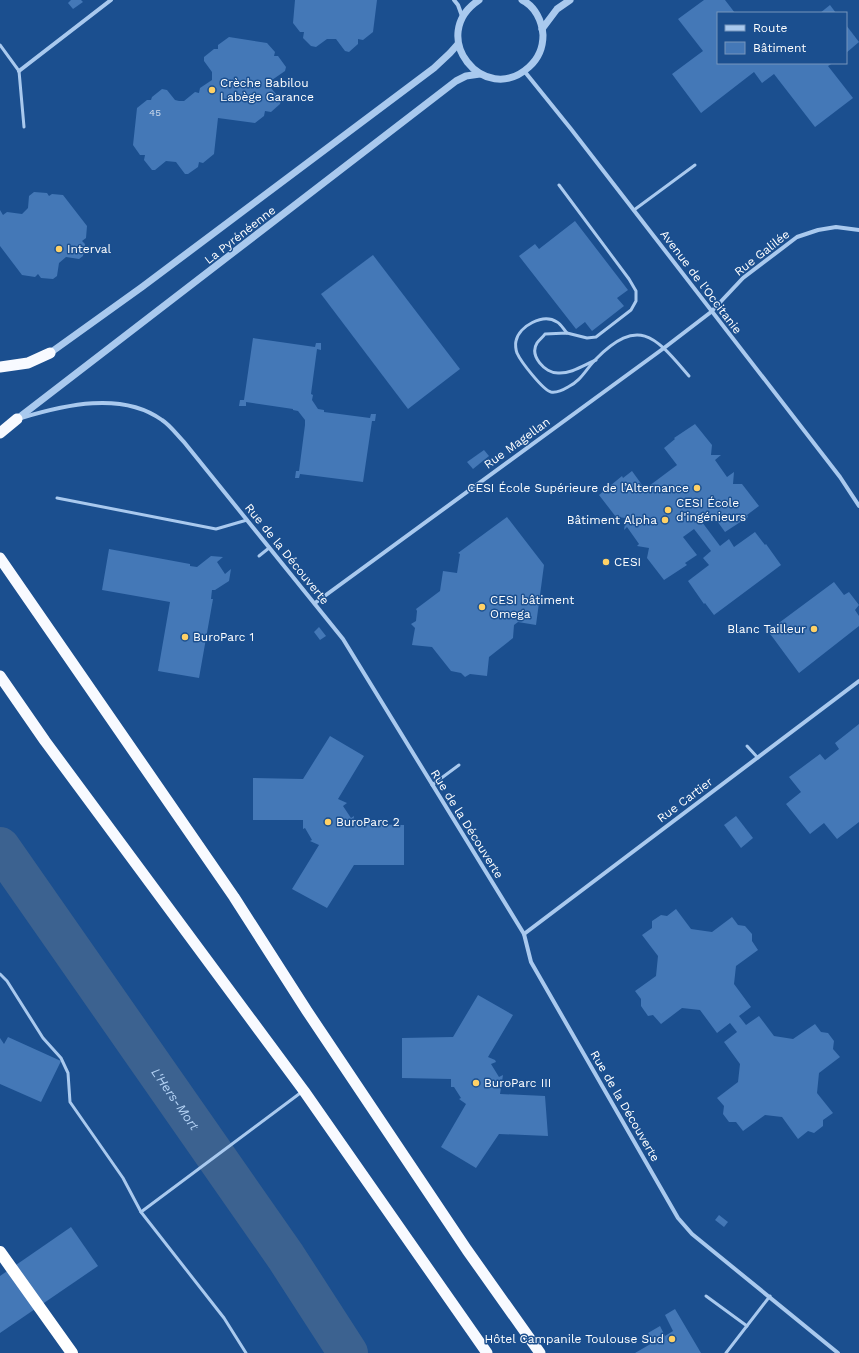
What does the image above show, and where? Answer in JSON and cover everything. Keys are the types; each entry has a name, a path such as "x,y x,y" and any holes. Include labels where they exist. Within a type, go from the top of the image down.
{"highway":[{"path":"0,367 28,363 50,352"},
{"path":"0,433 17,419"},
{"path":"0,558 234,897 307,1011 468,1250 540,1353"},
{"path":"0,676 45,741 304,1091 487,1353"},
{"path":"0,1252 72,1353"}],"street":[{"path":"19,71 111,0"},
{"path":"454,0 458,5 462,16"},
{"path":"479,0 471,5 462,16 457,34 458,44 466,61 480,74"},
{"path":"522,0 537,14 542,29 543,41 540,53 534,63 524,72"},
{"path":"542,29 558,9 570,0"},
{"name":"La Pyrénéenne","path":"50,352 142,287 434,68 450,54 458,44"},
{"name":"La Pyrénéenne","path":"17,419 456,81 466,76 480,74 488,77 507,78 524,72"},
{"name":"Avenue de l'Occitanie","path":"524,72 538,86 634,210 711,312 840,477 859,506"},
{"name":"Rue Galilée","path":"711,312 743,278 797,237 818,230 836,227 859,230"},
{"name":"Rue Magellan","path":"314,603 664,348 711,312"},
{"name":"Rue de la Découverte","path":"17,419 55,408 93,404 119,404 141,409 162,420 184,442 343,639 524,934 531,962 678,1218 692,1234 770,1296 838,1353"},
{"name":"Rue Cartier","path":"524,934 859,681"}],"lane":[{"path":"0,45 19,71 24,127"},
{"path":"634,210 695,165"},
{"path":"559,185 629,278 636,291 636,301 631,310 596,337 587,338 567,333 545,334 536,344 534,353 541,365 547,370 557,374 569,372 596,360"},
{"path":"567,333 558,322 550,319 536,321 523,329 516,342 517,353 544,389 552,392 561,391 576,383 596,360 622,338 641,334 651,337 664,348 689,376"},
{"path":"57,498 216,529 248,520"},
{"path":"259,556 269,548"},
{"path":"747,746 758,758"},
{"path":"432,785 459,765"},
{"path":"0,974 7,981 43,1038 61,1058 68,1073 70,1102 123,1178 141,1212 224,1318 246,1353"},
{"path":"141,1212 304,1091"},
{"path":"706,1296 747,1326"},
{"path":"726,1353 770,1296"}],"building":[{"path":"71,0 81,0 83,2 73,9 68,3"},
{"path":"295,0 377,0 373,32 363,40 358,39 358,44 349,52 345,51 336,39 327,39 316,47 311,46 303,38 304,32 300,32 293,23"},
{"path":"704,0 725,0 734,12 717,12 717,64 831,64 828,66 853,98 815,127 774,74 762,83 754,72 701,113 672,74 703,51 678,19"},
{"path":"830,5 835,12 821,12"},
{"path":"847,26 859,42 847,52"},
{"path":"229,37 267,43 275,52 274,56 278,56 286,67 285,71 272,80 271,88 281,100 280,104 271,112 265,111 264,116 255,123 218,118 214,154 203,163 199,162 198,167 188,174 185,174 176,162 166,161 155,170 152,170 144,160 145,155 140,155 133,145 137,108 147,100 151,100 152,97 162,89 167,90 175,100 179,101 184,101 195,92 199,93 200,88 212,80 212,72 204,61 204,57 214,49 218,49 218,45"},
{"path":"34,192 47,193 49,196 52,194 63,195 87,226 86,238 82,241 85,244 83,256 79,259 66,257 59,263 57,276 53,279 41,278 38,274 35,277 22,275 0,246 0,210 3,215 7,212 22,214 28,208 29,196"},
{"path":"575,221 628,290 617,298 624,306 592,331 585,322 576,329 519,256 535,244 539,249"},
{"path":"373,255 460,369 408,409 321,294"},
{"path":"253,338 315,347 316,343 321,343 321,350 317,349 311,394 313,395 312,400 318,409 324,410 324,412 370,418 371,414 376,414 375,421 372,421 363,482 300,474 299,478 295,478 296,471 299,471 305,425 305,420 298,411 246,402 246,406 239,406 240,400 244,400"},
{"name":"Bâtiment Alpha","path":"695,424 712,445 711,455 721,455 715,460 727,477 734,472 733,484 742,484 759,506 747,515 748,517 725,532 712,514 702,522 720,546 729,539 734,547 755,532 765,545 766,544 781,565 714,615 705,603 704,604 688,581 709,565 703,558 711,551 694,529 683,537 697,555 685,563 687,565 664,580 647,558 649,548 637,546 639,544 627,527 624,530 626,518 616,517 599,495 622,476 623,478 632,471 645,489 677,465 664,448 675,439 674,438"},
{"path":"484,450 489,456 473,469 467,462"},
{"path":"507,517 544,565 536,625 518,622 514,625 513,638 489,657 487,676 470,674 465,677 461,673 451,671 432,647 412,645 415,628 411,624 416,621 416,609 440,591 443,571 457,573 460,554 458,553"},
{"name":"BuroParc 1","path":"109,549 190,564 190,566 197,567 211,556 223,557 217,562 225,574 231,569 229,581 215,590 212,590 211,599 213,599 199,678 158,671 170,602 102,590"},
{"name":"Blanc Tailleur","path":"834,582 844,595 849,592 859,605 855,610 859,616 859,626 799,673 768,631"},
{"path":"319,627 326,636 320,640 314,632"},
{"path":"859,724 859,822 837,839 824,823 810,834 786,804 801,792 789,777 820,754 825,760 839,749 835,743"},
{"name":"BuroParc 2","path":"330,736 364,756 338,799 347,803 343,806 351,818 354,816 353,824 404,825 404,865 354,865 327,908 292,889 319,845 310,841 312,840 305,828 303,829 303,820 253,820 253,778 303,779"},
{"path":"736,816 753,838 741,848 724,825"},
{"path":"676,909 691,929 712,932 732,917 738,925 745,926 752,934 752,941 758,950 736,966 734,984 751,1007 739,1016 746,1025 759,1016 774,1036 793,1039 815,1024 821,1032 828,1033 834,1041 833,1049 840,1057 819,1073 817,1093 833,1113 823,1120 823,1126 814,1133 808,1131 798,1139 782,1117 765,1115 743,1131 736,1122 729,1122 723,1114 724,1106 717,1098 738,1082 740,1064 724,1042 737,1032 730,1023 717,1033 700,1010 682,1008 661,1024 653,1015 648,1016 641,1006 641,999 635,991 656,976 658,956 642,935 652,928 652,921 661,915 667,916"},
{"name":"BuroParc III","path":"478,995 513,1015 488,1057 495,1060 496,1062 491,1064 499,1077 503,1075 500,1094 545,1096 548,1136 499,1134 476,1168 441,1147 466,1104 459,1099 461,1098 454,1087 451,1087 451,1079 402,1078 402,1038 453,1037"},
{"path":"8,1037 61,1061 41,1102 0,1084 0,1038 4,1044"},
{"path":"719,1215 728,1222 724,1227 715,1220"},
{"path":"71,1227 98,1266 0,1333 0,1276"},
{"name":"Hôtel Campanile Toulouse Sud","path":"675,1309 701,1353 635,1353 654,1342 648,1333 660,1326 665,1336 673,1331 665,1315"}],"waterway":[{"name":"L'Hers-Mort","path":"0,847 286,1257 348,1353"}],"place":[{"name":"Crèche Babilou Labège Garance","path":"212,90"},
{"name":"Interval","path":"59,249"},
{"name":"CESI École Supérieure de l’Alternance","path":"697,488"},
{"name":"CESI École d'ingénieurs","path":"668,510"},
{"name":"Bâtiment Alpha","path":"665,520"},
{"name":"CESI","path":"606,562"},
{"name":"CESI bâtiment Omega","path":"482,607"},
{"name":"Blanc Tailleur","path":"814,629"},
{"name":"BuroParc 1","path":"185,637"},
{"name":"BuroParc 2","path":"328,822"},
{"name":"BuroParc III","path":"476,1083"},
{"name":"Hôtel Campanile Toulouse Sud","path":"672,1339"}]}
